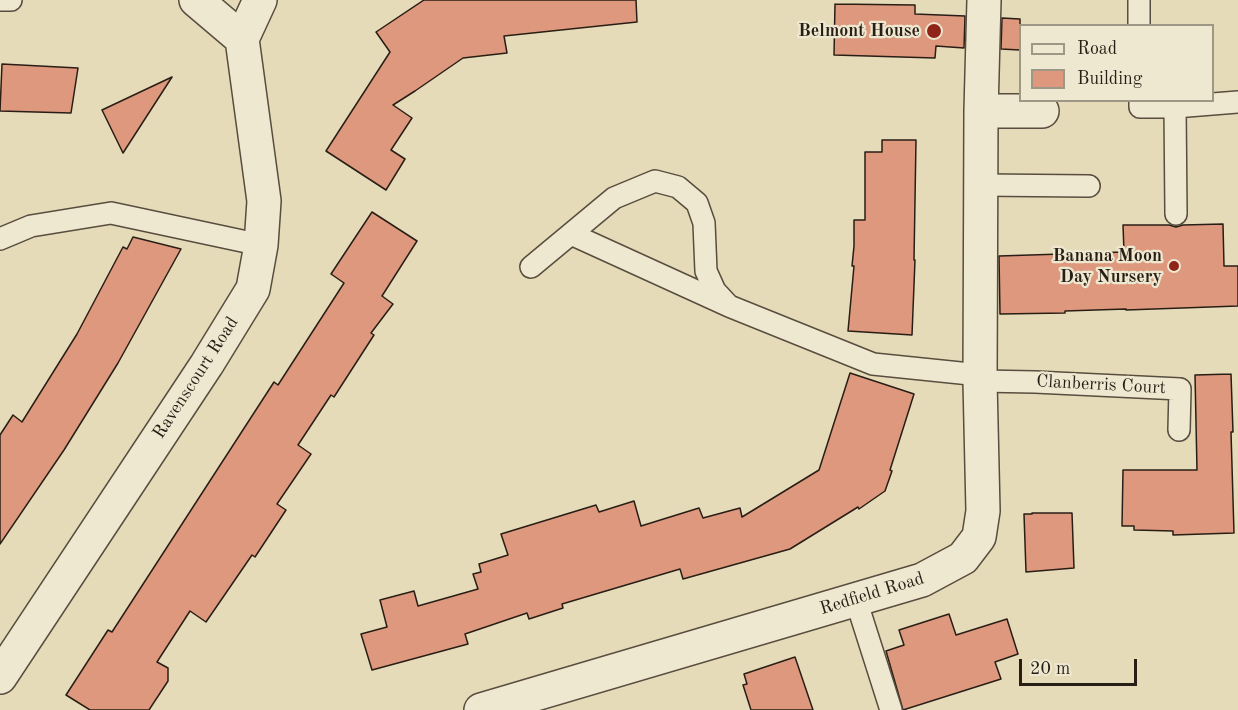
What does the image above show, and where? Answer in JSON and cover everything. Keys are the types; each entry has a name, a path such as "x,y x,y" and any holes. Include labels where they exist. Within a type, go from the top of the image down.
{"street":[{"path":"196,0 242,39 260,0"},
{"name":"Redfield Road","path":"481,710 921,580 963,558 979,537 983,511 980,378 981,111 984,0"},
{"name":"Ravenscourt Road","path":"0,677 207,364 253,289 261,245 264,201 242,39"},
{"path":"981,111 1042,111"}],"lane":[{"path":"0,0 11,0"},
{"path":"1139,0 1139,24"},
{"path":"1140,104 1175,107 1238,102"},
{"path":"1175,107 1176,214"},
{"path":"531,267 614,198 655,181 678,187 697,202 704,223 706,271 715,291 729,306"},
{"path":"981,185 1089,186"},
{"path":"0,239 31,226 111,213 261,245"},
{"path":"571,234 729,306 873,364 980,378"},
{"name":"Clanberris Court","path":"980,378 1180,389 1179,430"},
{"path":"856,600 891,710"}],"building":[{"path":"424,0 636,0 637,22 504,36 507,53 463,58 393,105 412,118 391,150 405,159 386,190 326,151 390,52 376,32"},
{"path":"835,4 915,5 915,14 965,16 964,48 936,46 935,58 834,55"},
{"path":"1002,18 1020,19 1019,50 1001,49"},
{"path":"2,64 78,68 71,113 0,111"},
{"path":"172,77 123,153 102,110"},
{"path":"882,140 916,140 912,335 848,331 854,266 852,266 854,220 865,220 865,152 882,152"},
{"path":"372,212 417,241 382,296 393,304 371,333 374,335 334,397 331,395 298,445 311,454 277,504 286,510 255,557 252,555 206,622 190,611 157,662 168,668 168,681 149,710 90,710 66,695 108,630 112,632 274,382 278,385 344,283 331,274"},
{"path":"1223,224 1224,266 1238,266 1238,306 1000,314 999,256 1124,252 1123,225 1176,227"},
{"path":"133,237 181,249 118,363 64,450 0,544 0,435 13,415 22,422 77,334 123,247 127,249"},
{"path":"850,373 914,394 885,491 859,509 858,507 790,549 683,579 680,569 562,604 563,608 529,619 527,613 465,634 468,644 372,670 361,634 387,627 380,600 414,591 418,606 478,589 473,574 481,572 479,564 508,555 501,534 596,505 599,512 634,501 641,526 699,508 703,518 740,508 742,517 819,470"},
{"path":"1231,374 1234,533 1173,535 1173,531 1134,530 1134,526 1122,526 1123,470 1197,470 1195,375"},
{"path":"1072,513 1074,568 1026,572 1024,514"},
{"path":"949,614 956,635 1007,619 1018,654 995,662 1001,679 903,710 886,651 904,645 899,630"},
{"path":"795,657 813,710 751,710 743,685 747,684 744,674"}],"place":[{"name":"Belmont House","path":"934,31"},
{"name":"Banana Moon Day Nursery","path":"1174,266"}]}
